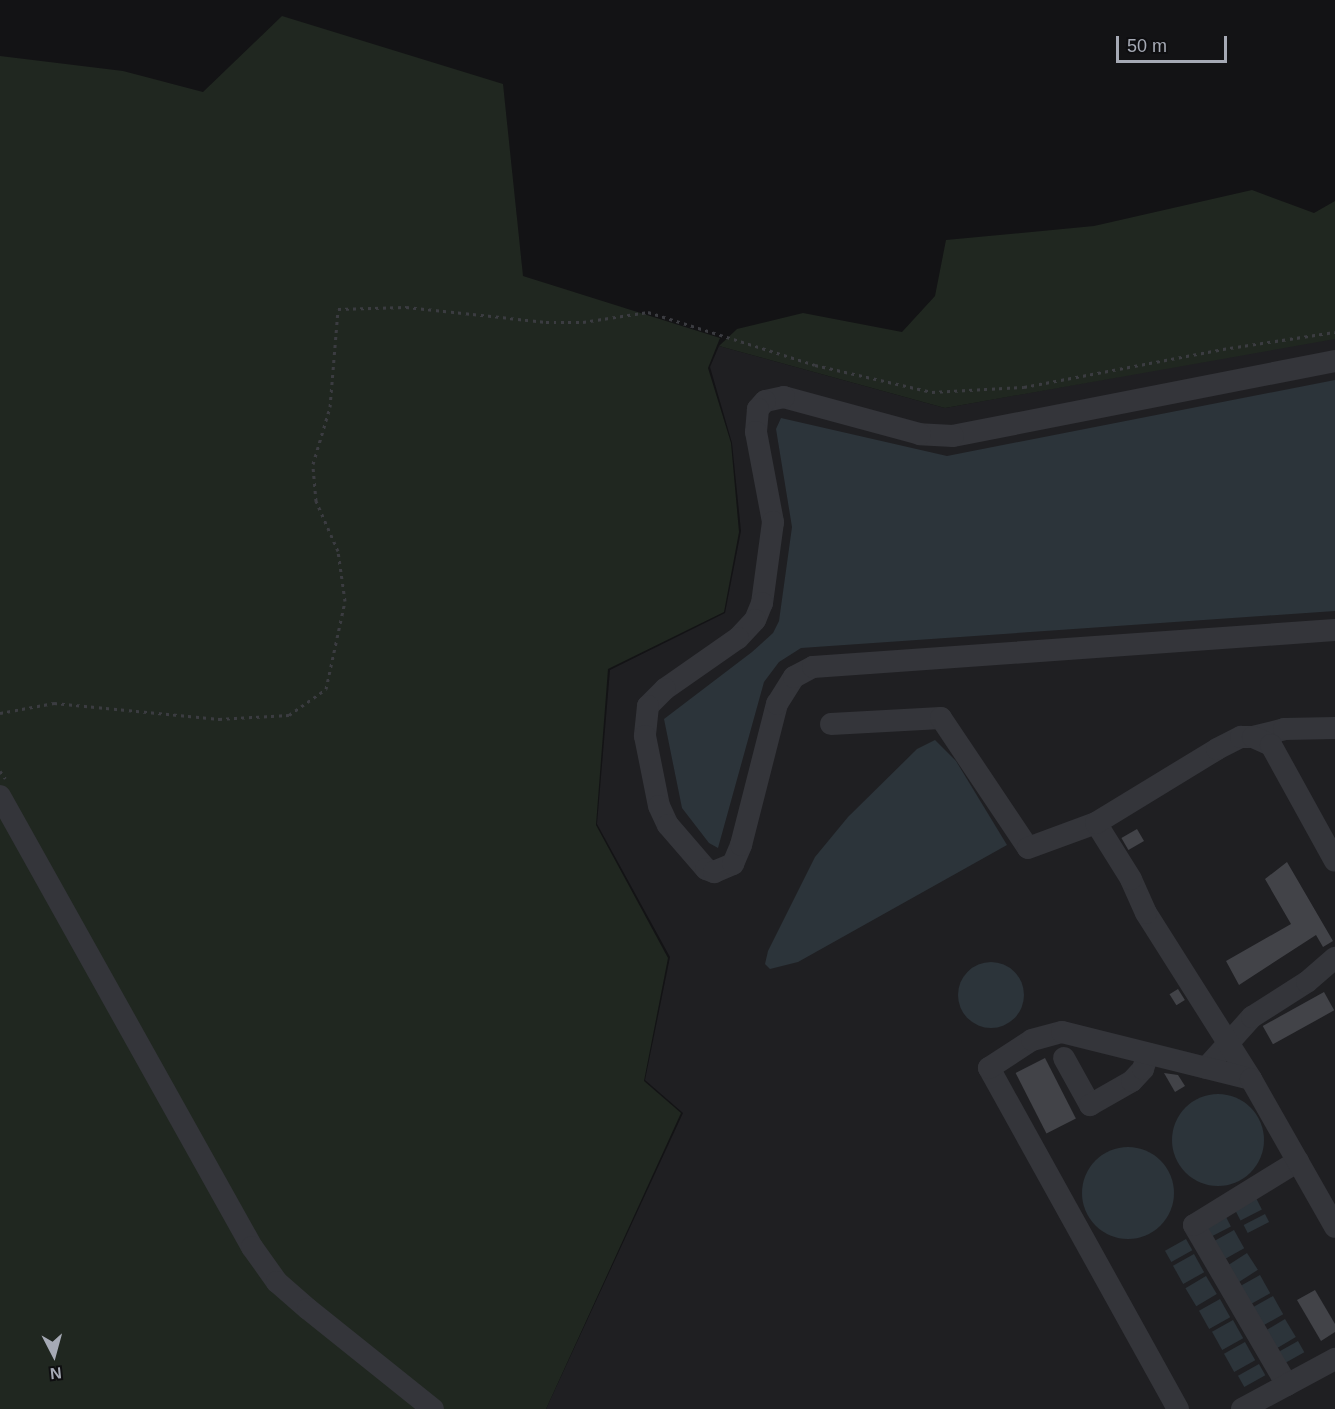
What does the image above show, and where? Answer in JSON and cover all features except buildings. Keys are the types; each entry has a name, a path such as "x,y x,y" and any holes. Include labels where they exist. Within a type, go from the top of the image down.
{"street":[{"path":"1335,361 953,436 920,434 784,398 765,401 758,409 756,432 773,522 762,603 755,620 738,638 665,689 648,706 645,736 659,806 668,825 706,869 714,872 733,864 741,845 777,704 794,677 813,667 1335,630"},
{"path":"831,724 941,718 1028,848 1096,823 1223,746 1284,729 1335,728"},
{"path":"1253,737 1270,745 1335,861"},
{"path":"5,792 252,1247 277,1282 432,1409"},
{"path":"1096,823 1131,879 1146,913 1251,1079 1335,1227"},
{"path":"1206,1068 1252,1017 1307,982 1335,958"},
{"path":"1178,1409 989,1068 1032,1040 1052,1033 1070,1033 1251,1079"},
{"path":"1064,1058 1089,1105 1132,1081 1143,1070 1148,1054"},
{"path":"1287,1385 1194,1225 1298,1161"},
{"path":"1242,1409 1335,1359"}],"path":[{"path":"0,713 54,703 219,719 289,716 327,690 345,601 338,551 316,501 313,464 330,407 338,309 406,307 546,322 582,322 648,312 815,365 932,393 1024,387 1223,348 1335,332"},
{"path":"0,771 5,792"}],"shaded area":[{"path":"282,16 503,84 523,276 720,338 708,368 731,443 739,532 724,612 608,669 596,825 668,958 644,1081 681,1113 546,1409 0,1409 0,56 123,71 203,92"},
{"path":"1252,190 1314,213 1335,201 1335,339 945,408 719,346 737,329 803,313 902,332 935,296 946,240 1094,226"},
{"path":"1335,339 1335,1409 546,1409 683,1113 645,1080 670,957 597,824 610,670 725,613 741,531 732,443 710,367 719,346 945,408"},
{"path":"1335,380 1335,611 801,648 779,662 764,682 718,848 709,843 682,808 664,719 752,652 773,633 779,621 792,527 776,429 781,418 947,456"},
{"path":"935,740 956,761 1007,845 798,962 770,969 765,964 768,951 815,857 848,817 917,749"},
{"path":"991,962 1004,965 1014,972 1021,982 1024,995 1021,1008 1014,1018 1004,1025 991,1028 978,1025 968,1018 961,1008 958,995 961,982 968,972 978,965"},
{"path":"1218,1094 1236,1097 1251,1107 1261,1122 1264,1140 1261,1158 1251,1173 1236,1183 1218,1186 1200,1183 1185,1173 1175,1158 1172,1140 1175,1122 1185,1107 1200,1097"},
{"path":"1128,1147 1146,1150 1161,1160 1171,1175 1174,1193 1171,1211 1161,1226 1146,1236 1128,1239 1110,1236 1095,1226 1085,1211 1082,1193 1085,1175 1095,1160 1110,1150"},
{"path":"1256,1198 1262,1210 1241,1220 1235,1209"},
{"path":"1265,1214 1269,1222 1248,1233 1244,1225"},
{"path":"1225,1215 1231,1227 1210,1237 1204,1226"},
{"path":"1234,1230 1244,1248 1223,1260 1213,1242"},
{"path":"1186,1239 1192,1250 1171,1262 1165,1251"},
{"path":"1247,1253 1258,1270 1238,1283 1227,1266"},
{"path":"1194,1254 1204,1272 1183,1284 1173,1266"},
{"path":"1260,1275 1270,1293 1249,1305 1239,1287"},
{"path":"1206,1276 1217,1294 1196,1306 1185,1288"},
{"path":"1273,1296 1283,1314 1262,1326 1252,1308"},
{"path":"1220,1299 1230,1317 1209,1329 1199,1311"},
{"path":"1285,1319 1296,1337 1275,1349 1264,1331"},
{"path":"1233,1320 1243,1338 1222,1350 1212,1332"},
{"path":"1298,1341 1304,1352 1283,1364 1277,1353"},
{"path":"1245,1342 1255,1360 1234,1372 1224,1354"},
{"path":"1259,1364 1265,1375 1244,1387 1238,1376"}]}
